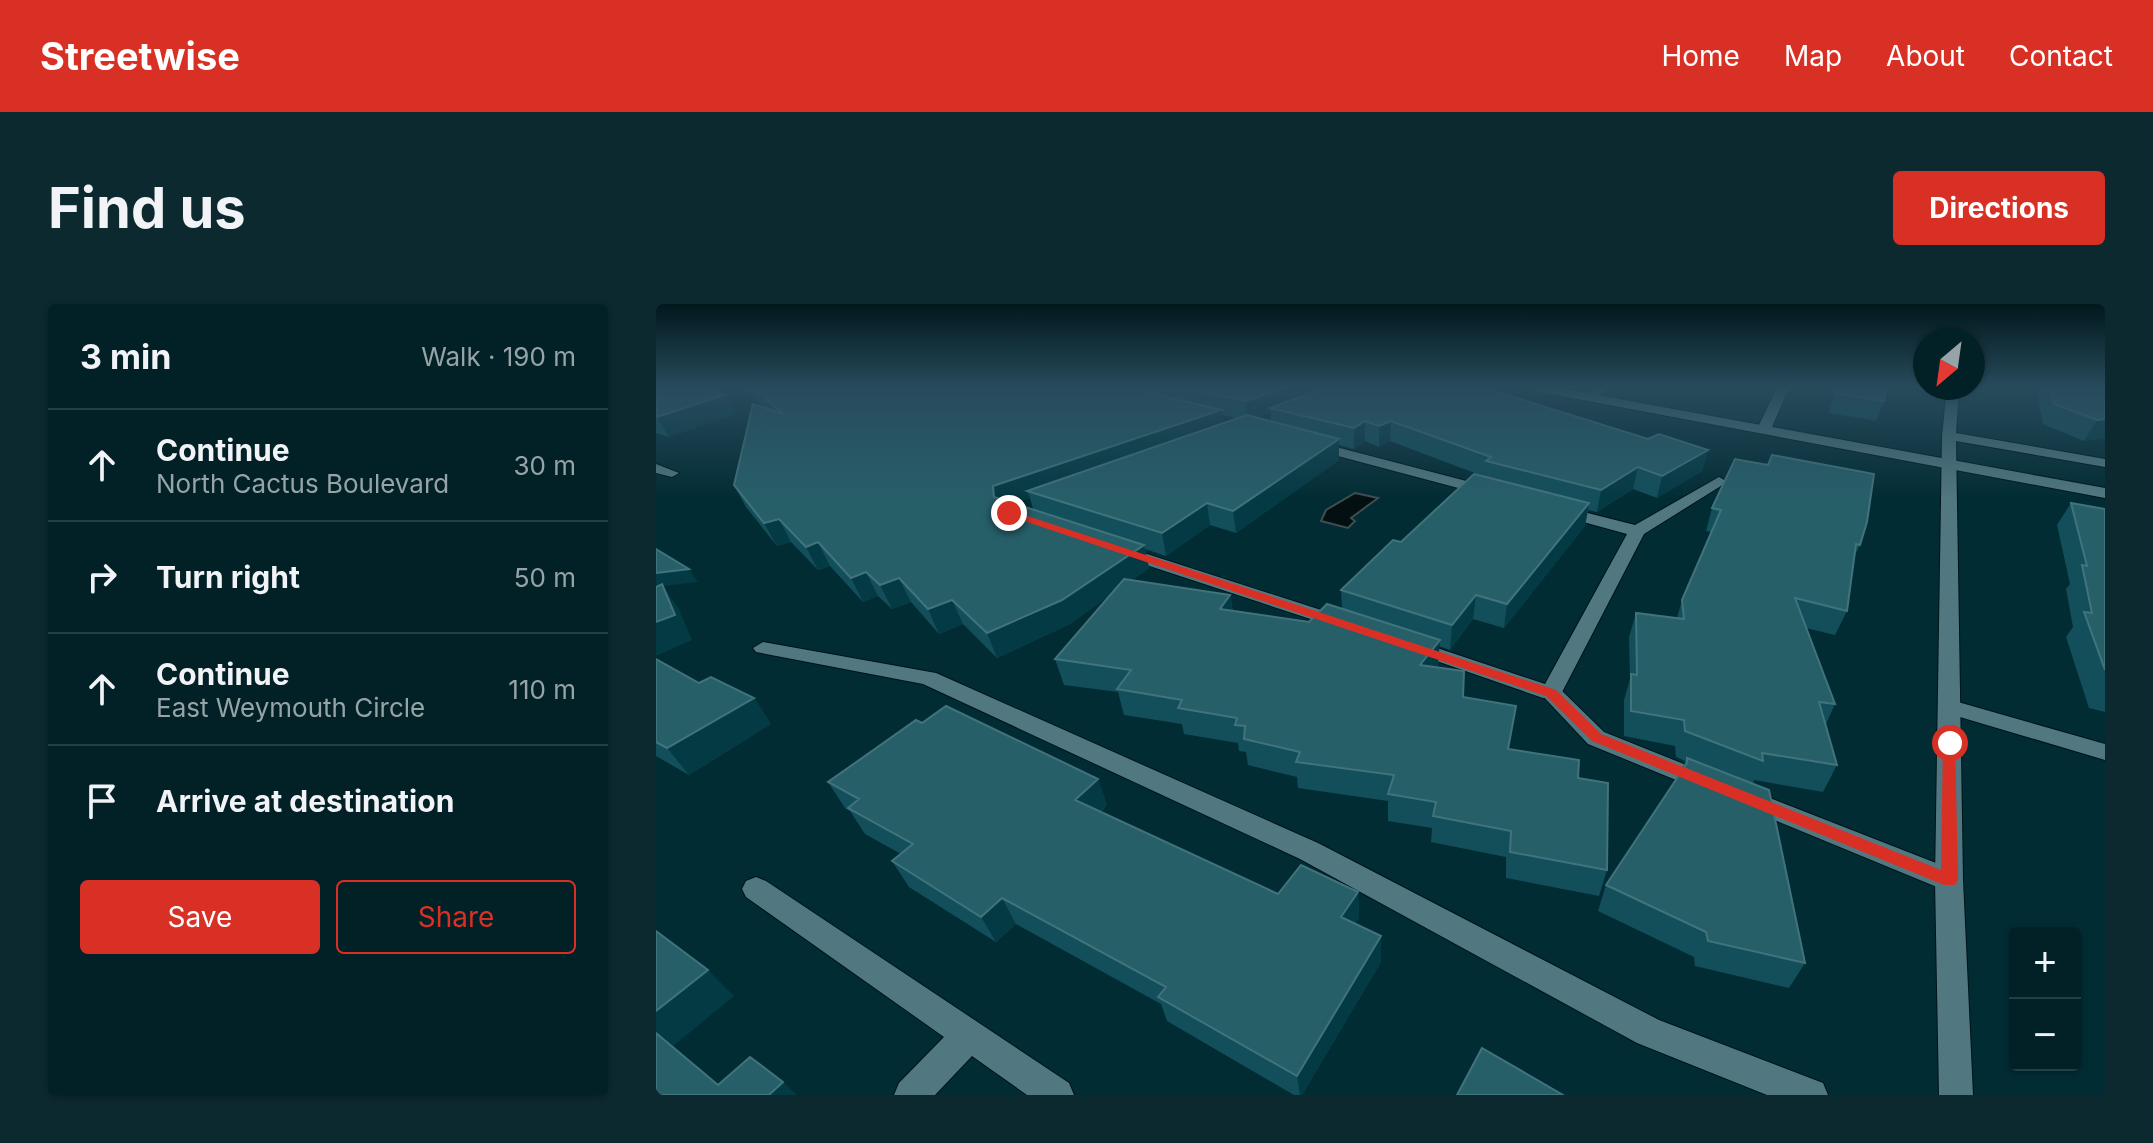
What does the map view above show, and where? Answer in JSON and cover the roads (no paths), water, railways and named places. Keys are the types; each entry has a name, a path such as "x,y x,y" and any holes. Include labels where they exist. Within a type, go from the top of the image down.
{"street":[{"path":"1745,425 2105,493"},
{"path":"1764,429 1766,425"},
{"path":"1950,425 1949,880 1956,1095"},
{"path":"1949,436 2105,463"},
{"path":"1292,439 1502,495"},
{"path":"656,468 672,473"},
{"path":"1551,693 1637,531 1719,481"},
{"path":"1547,507 1637,531"},
{"path":"1099,543 1355,628"},
{"path":"1400,643 1551,693 1596,738 1949,880"},
{"path":"763,648 928,678 1309,851 1649,1032 1811,1095"},
{"path":"1951,707 2105,752"},
{"path":"756,889 1057,1095"},
{"path":"911,1095 969,1035"}]}
